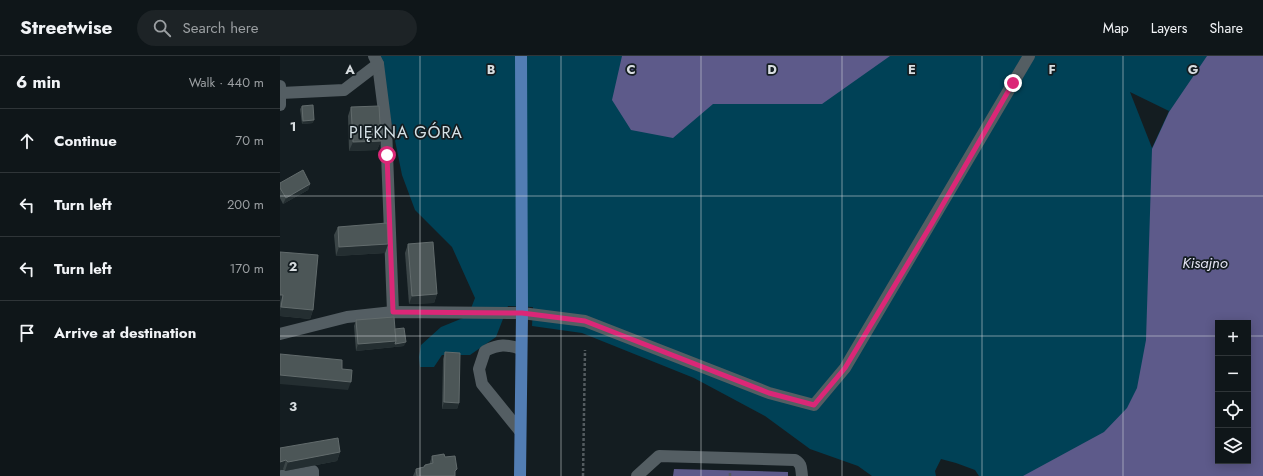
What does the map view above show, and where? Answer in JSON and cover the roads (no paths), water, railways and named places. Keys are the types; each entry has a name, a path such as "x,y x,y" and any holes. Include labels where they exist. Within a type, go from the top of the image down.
{"main road":[{"path":"520,476 522,313 521,56"}],"street":[{"path":"280,334 347,318 393,312 522,313 585,321 769,393 814,405 845,368 1029,56"},
{"path":"376,60 386,127 393,312"},
{"path":"280,95 344,90 376,60"},
{"path":"520,430 482,384 479,368 485,352 496,345 510,346 521,349"},
{"path":"637,476 659,456 795,460 799,462 801,466 802,476"},
{"path":"282,476 313,471 313,476"}],"water":[{"path":"622,56 890,56 822,104 713,104 673,138 631,130 612,100"},
{"name":"Kisajno","path":"1207,56 1263,56 1263,476 1023,476 1104,432 1127,408 1137,388 1146,340 1152,149 1169,112"},
{"path":"674,469 788,472 788,476 673,476"}],"district":[{"name":"PIĘKNA GÓRA","path":"406,132"}]}
